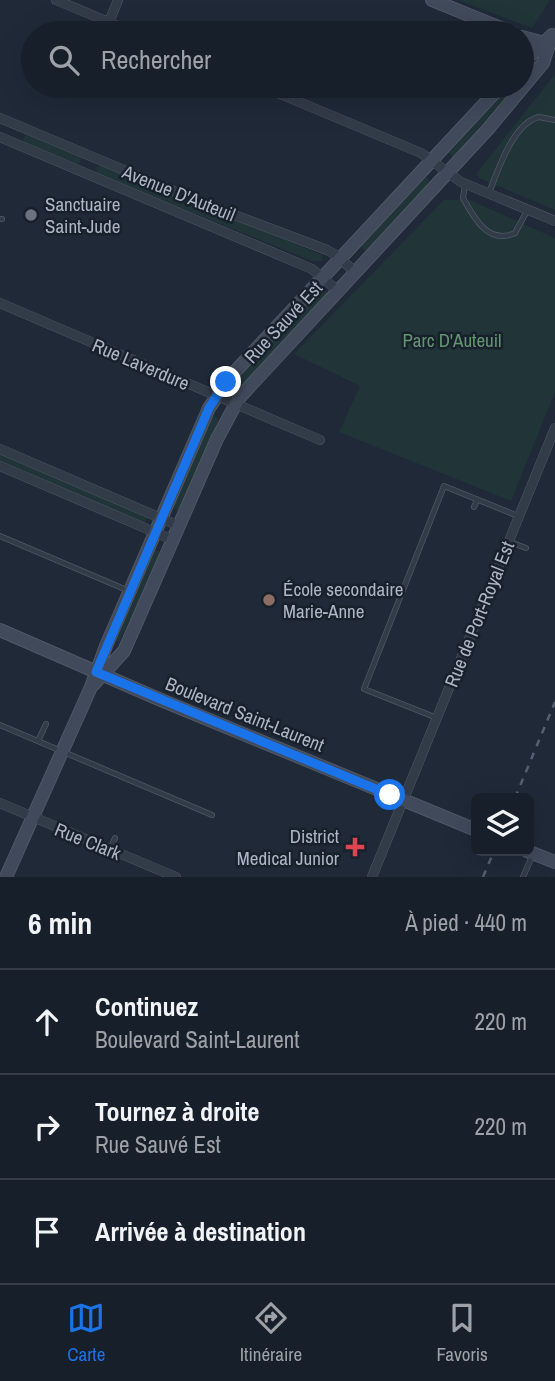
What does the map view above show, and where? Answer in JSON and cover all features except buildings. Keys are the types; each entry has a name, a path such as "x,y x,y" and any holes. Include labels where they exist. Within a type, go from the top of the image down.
{"main road":[{"path":"432,0 484,21"},
{"path":"534,53 551,40"},
{"name":"Rue Sauvé Est","path":"534,74 543,63 551,40"},
{"name":"Rue Sauvé Est","path":"99,674 155,532 216,396 230,377 490,98"},
{"name":"Rue Sauvé Est","path":"99,674 124,651 235,404 449,173 513,98"},
{"name":"Boulevard Saint-Laurent","path":"0,630 99,674 471,828"},
{"path":"6,877 61,751 99,674"},
{"path":"534,854 555,862"}],"street":[{"path":"56,0 107,21"},
{"path":"109,21 118,0"},
{"path":"290,98 421,153 465,184 555,221"},
{"name":"Avenue D'Auteuil","path":"0,118 219,209 327,250 355,272"},
{"name":"Avenue D'Auteuil","path":"0,137 312,269 338,291"},
{"name":"Rue Laverdure","path":"0,303 320,440"},
{"name":"Rue de Port-Royal Est","path":"372,877 555,428"},
{"path":"0,449 179,526"},
{"path":"0,466 173,540"},
{"name":"Rue Clark","path":"0,803 176,877"}],"lane":[{"path":"488,194 506,153 523,126 539,117 555,120"},
{"path":"12,143 19,126"},
{"path":"84,173 92,157"},
{"path":"465,184 463,198 487,232 502,236 515,233 527,210"},
{"path":"437,718 364,689 444,486 519,516"},
{"path":"474,507 477,500"},
{"path":"0,536 130,592"},
{"path":"509,541 526,548"},
{"path":"395,701 397,694"},
{"path":"0,724 212,815"},
{"path":"38,741 46,724"},
{"path":"110,850 115,838"},
{"path":"523,877 529,856"}],"green space":[{"path":"458,0 550,0 534,25 534,21 514,21"},
{"path":"555,74 555,210 479,178 476,174"},
{"path":"500,98 505,98 453,157 449,153"},
{"path":"26,135 78,156 81,158 80,163 76,164 25,143 23,139"},
{"path":"101,165 320,254 322,261 312,261 98,174 96,168"},
{"path":"426,177 431,182 366,251 361,247"},
{"name":"Parc D'Auteuil","path":"444,200 470,200 555,238 555,392 511,501 339,432 360,386 294,354"},
{"path":"323,288 328,293 240,387 234,382"},
{"path":"213,416 219,419 179,511 173,508"},
{"path":"0,454 147,517 145,523 0,461"},
{"path":"155,550 161,552 119,642 116,641"}],"railway":[{"path":"517,793 555,702"},
{"path":"483,877 492,856"}],"place":[{"name":"Sanctuaire Saint-Jude","path":"31,215"},
{"name":"École secondaire Marie-Anne","path":"269,600"},
{"name":"District Medical Junior","path":"355,847"}],"route":[{"path":"226,382 209,408 96,672 390,795"}]}
